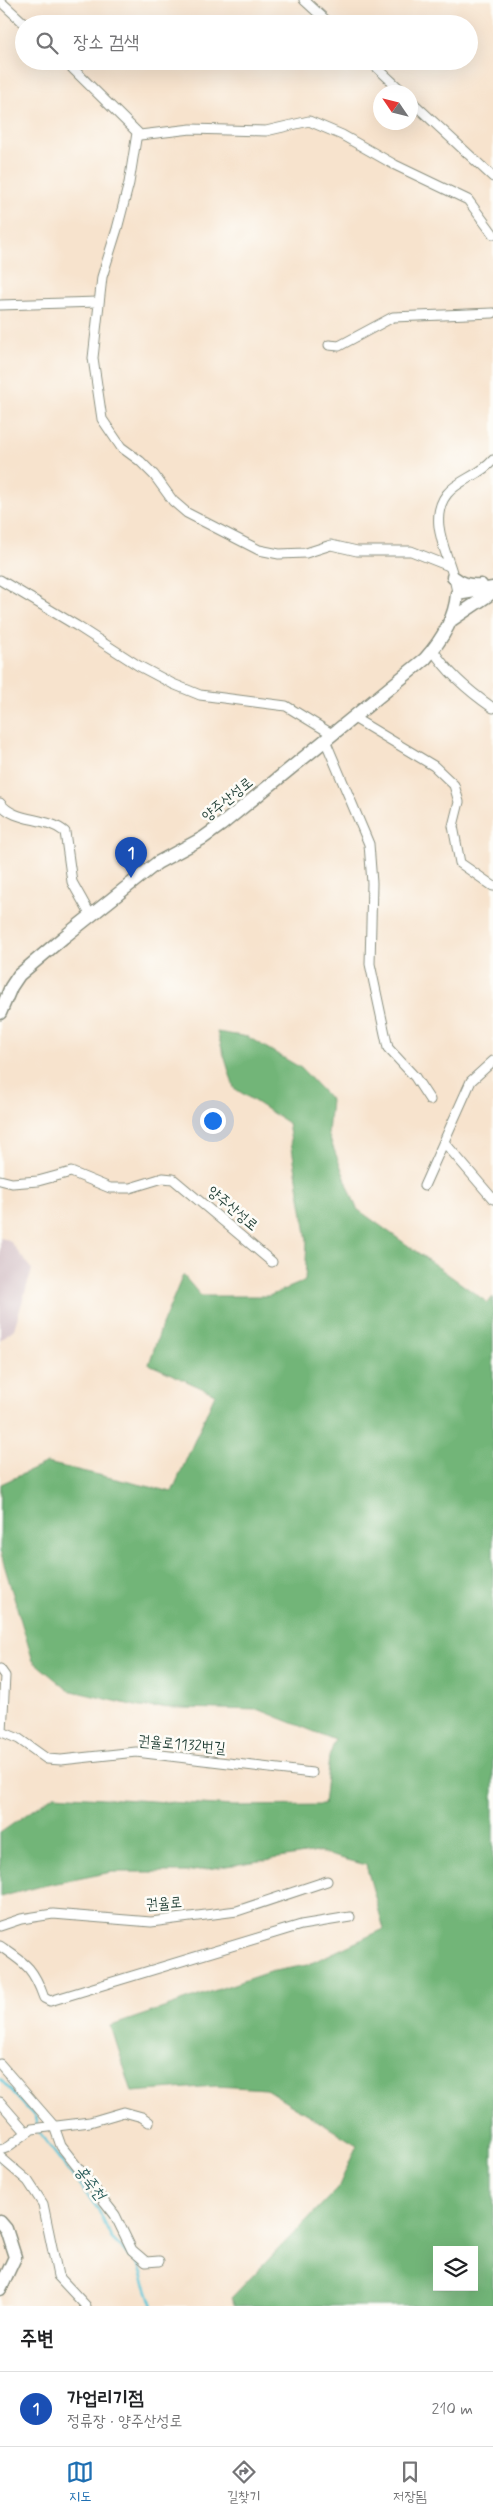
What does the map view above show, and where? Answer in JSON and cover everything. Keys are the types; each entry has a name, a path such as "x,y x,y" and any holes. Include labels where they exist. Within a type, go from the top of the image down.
{"street":[{"path":"304,0 320,15"},
{"path":"0,1 15,15"},
{"path":"74,70 140,135 191,129 266,131 309,121 342,135 395,165 468,200 493,234"},
{"path":"380,70 396,85"},
{"path":"418,107 493,177"},
{"path":"137,132 129,183 102,277 93,358 102,418 121,447 147,468 173,501 187,513 259,550 278,554 306,553 331,545 357,551 410,551 451,571 461,583 471,586 493,587"},
{"path":"0,305 98,302"},
{"path":"329,345 339,346 393,317 493,313"},
{"name":"양주산성로","path":"0,1013 11,987 19,976 157,863 203,838 221,825 354,718 433,650 450,621 457,594 440,526 441,504 452,488 481,472 493,460"},
{"path":"0,580 78,626 139,666 173,684 200,695 286,706 329,737 369,844 372,884 370,964 388,1048 415,1077 430,1100"},
{"path":"457,594 493,587"},
{"path":"450,621 493,592"},
{"path":"433,650 442,664 474,695 493,708"},
{"path":"354,718 434,766 454,785 459,802 453,826 460,863 493,886"},
{"path":"0,803 4,809 17,815 49,822 65,832 72,882 91,916"},
{"path":"424,1186 471,1081 493,1061"},
{"path":"444,1142 493,1199"},
{"name":"양주산성로","path":"0,1180 12,1183 38,1180 72,1172 110,1188 130,1188 162,1178 173,1179 272,1262"},
{"name":"권율로1132번길","path":"0,1669 5,1676 2,1732 19,1739 47,1759 61,1760 136,1752 312,1773"},
{"name":"권율로","path":"0,1926 21,1919 53,1914 151,1922 237,1912 327,1881"},
{"path":"0,1946 28,1966 37,1977 44,1998 50,2001 301,1925 350,1917"},
{"path":"0,2064 54,2126 60,2146 115,2215 132,2250 146,2262 159,2261"},
{"path":"0,2102 29,2130"},
{"path":"0,2150 6,2148 29,2130 90,2122 124,2112 142,2117 149,2122"},
{"path":"0,2157 28,2181 43,2204 58,2276 86,2306"},
{"path":"0,2222 6,2229 15,2257 0,2289"}],"shaded area":[{"path":"0,1238 9,1240 32,1270 14,1329 0,1340"}],"green space":[{"path":"217,1032 248,1037 301,1068 331,1100 328,1134 357,1209 488,1303 493,1297 493,2306 235,2306 231,2298 338,2188 357,2145 266,2089 216,2086 132,2092 111,2026 269,1972 307,1965 384,1929 366,1865 318,1852 187,1872 112,1872 42,1886 0,1897 0,1833 54,1795 233,1806 324,1805 329,1757 335,1740 260,1710 140,1707 68,1690 33,1661 0,1551 1,1484 47,1463 172,1492 215,1394 149,1364 162,1325 183,1275 201,1296 269,1296 305,1281 307,1240 288,1123 234,1088"}],"waterway":[{"name":"홍죽천","path":"0,2079 35,2117 37,2126"},
{"name":"홍죽천","path":"38,2131 98,2209 112,2239 139,2265 153,2306"}],"place":[{"name":"가업리기점","path":"131,878"}]}
